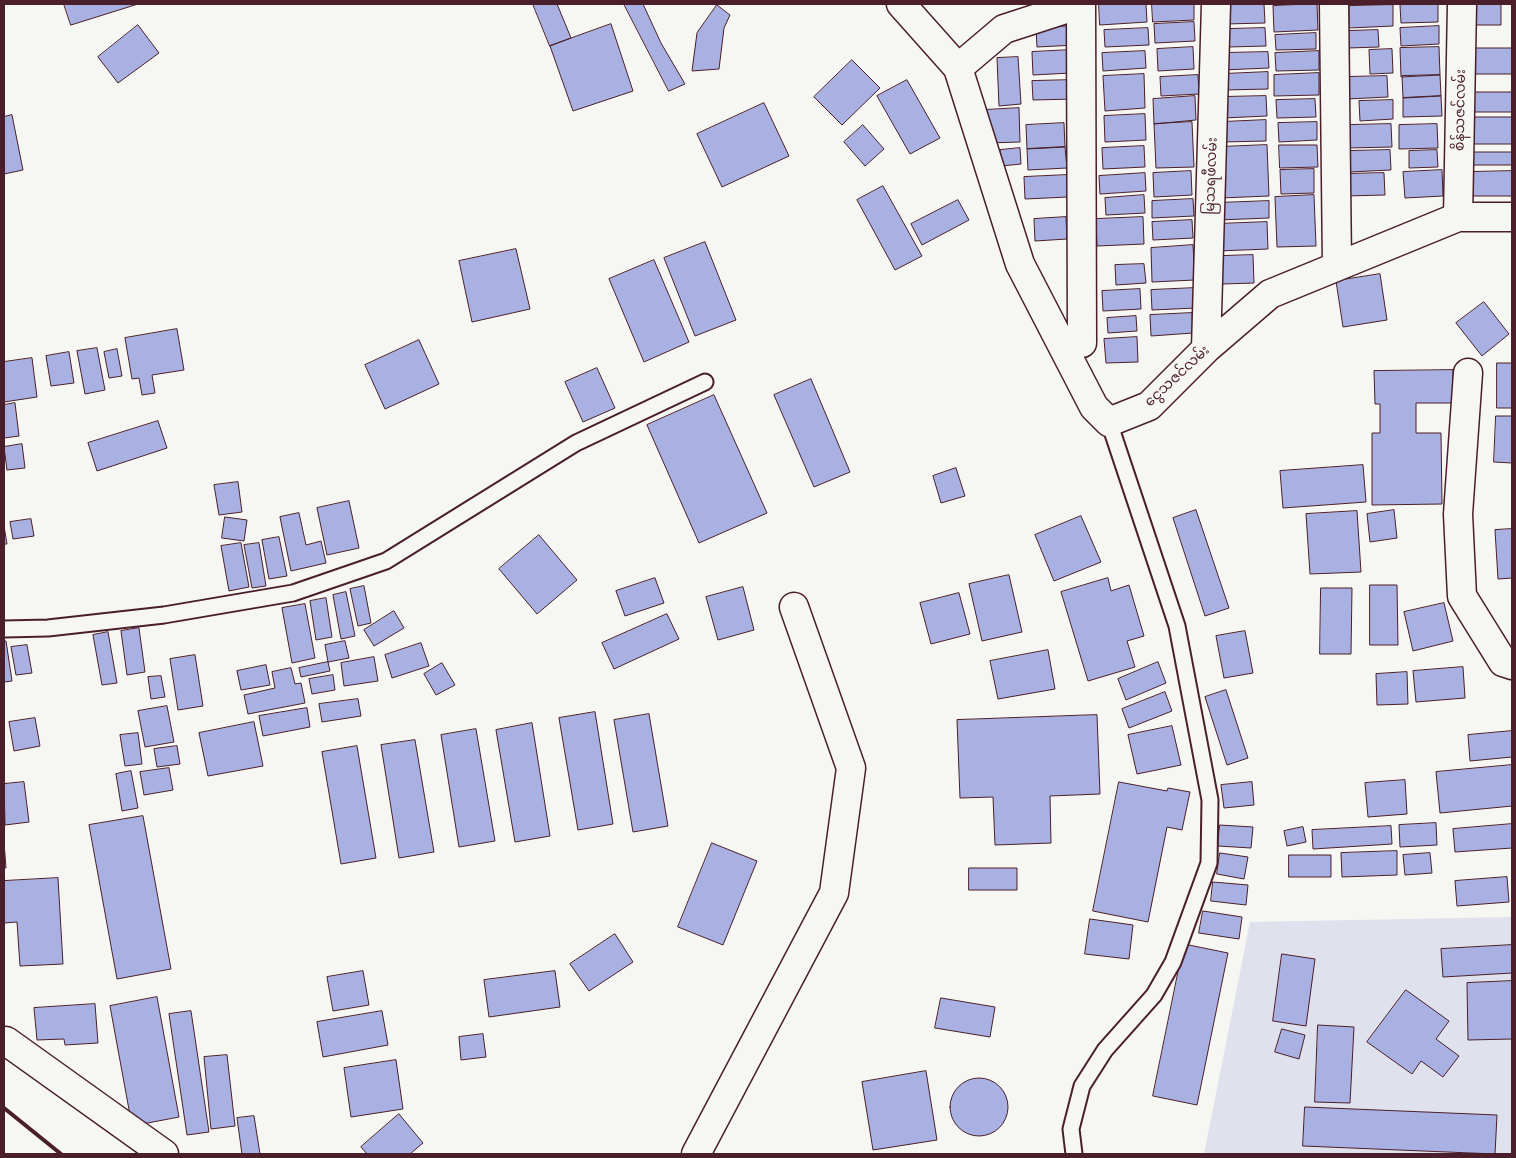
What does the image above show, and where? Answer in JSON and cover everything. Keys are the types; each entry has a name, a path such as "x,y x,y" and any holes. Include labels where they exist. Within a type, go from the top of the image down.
{"street":[{"path":"901,4 958,68 1020,264 1094,407 1109,422"},
{"path":"958,68 1004,29 1081,4 1082,344"},
{"name":"မြသရဖီလမ်း","path":"1206,349 1216,4"},
{"path":"1334,4 1337,266"},
{"name":"စိန်သဇင်လမ်း","path":"1458,217 1462,4"},
{"name":"ငွေသဇင်လမ်း","path":"1109,422 1149,406 1206,349 1270,294 1458,217 1512,217"},
{"path":"1468,373 1458,514 1462,596 1503,662 1512,665"},
{"path":"696,1154 834,893 851,768 794,607"},
{"path":"6,1041 164,1154"}],"lane":[{"path":"4,629 48,628 164,615 293,593 368,567 386,560 576,444 705,382"},
{"path":"1074,1154 1071,1129 1082,1086 1105,1050 1154,995 1173,962 1209,863 1210,800 1177,626 1109,422"}],"shaded area":[{"path":"1512,917 1512,1154 1204,1154 1250,922"}],"building":[{"path":"64,4 138,4 71,25"},
{"path":"533,4 557,4 571,38 550,46"},
{"path":"624,4 643,4 661,43 685,84 669,91"},
{"path":"1099,4 1146,4 1147,22 1100,25"},
{"path":"1152,4 1194,4 1194,20 1153,22"},
{"path":"1226,4 1264,4 1265,23 1226,24"},
{"path":"1317,4 1318,30 1274,32 1273,6"},
{"path":"1438,4 1438,22 1401,23 1400,5"},
{"path":"1466,4 1501,4 1501,25 1466,25"},
{"path":"717,5 730,15 724,28 719,69 692,71 697,33"},
{"path":"1393,5 1393,26 1349,28 1349,6"},
{"path":"1194,22 1195,41 1155,43 1154,24"},
{"path":"611,24 633,91 573,111 550,46"},
{"path":"138,25 159,53 118,83 98,57"},
{"path":"1075,26 1076,45 1037,47 1036,28"},
{"path":"1439,26 1439,44 1401,46 1400,28"},
{"path":"1148,28 1149,45 1105,47 1104,30"},
{"path":"1265,28 1266,46 1228,47 1228,29"},
{"path":"1378,30 1379,47 1348,48 1348,31"},
{"path":"1316,33 1316,49 1276,50 1275,35"},
{"path":"1193,47 1194,69 1158,71 1157,49"},
{"path":"1439,47 1440,75 1401,77 1400,48"},
{"path":"1471,48 1512,48 1512,74 1471,74"},
{"path":"1392,49 1393,73 1370,74 1369,50"},
{"path":"1070,50 1071,73 1033,75 1032,52"},
{"path":"1145,51 1146,68 1103,71 1102,53"},
{"path":"1319,51 1319,70 1276,71 1275,53"},
{"path":"1268,52 1269,68 1222,70 1222,53"},
{"path":"1018,57 1021,104 999,106 997,58"},
{"path":"852,60 880,88 842,125 814,97"},
{"path":"1268,72 1268,89 1224,90 1223,74"},
{"path":"1319,73 1319,95 1274,96 1274,75"},
{"path":"1144,74 1145,108 1105,111 1103,76"},
{"path":"1198,75 1199,94 1161,96 1160,77"},
{"path":"1440,75 1441,96 1403,98 1402,76"},
{"path":"1387,76 1388,97 1347,99 1346,77"},
{"path":"907,80 940,138 910,154 877,96"},
{"path":"1073,80 1074,99 1033,100 1032,81"},
{"path":"1469,92 1512,92 1512,112 1469,112"},
{"path":"1195,96 1196,120 1154,124 1153,99"},
{"path":"1266,96 1267,116 1223,118 1222,97"},
{"path":"1441,96 1442,116 1403,117 1403,98"},
{"path":"1315,99 1316,117 1277,118 1276,100"},
{"path":"1393,100 1393,119 1360,121 1359,101"},
{"path":"764,103 789,156 722,187 697,134"},
{"path":"1019,108 1020,142 987,143 985,110"},
{"path":"1145,114 1146,140 1105,142 1104,116"},
{"path":"12,115 23,170 4,174 4,117"},
{"path":"1469,117 1512,117 1512,144 1469,144"},
{"path":"1266,120 1266,141 1222,142 1222,122"},
{"path":"1192,122 1194,167 1156,168 1154,124"},
{"path":"1317,122 1317,140 1279,142 1278,123"},
{"path":"1064,123 1065,147 1027,149 1026,125"},
{"path":"1391,124 1392,147 1348,148 1348,125"},
{"path":"1437,124 1438,148 1399,149 1399,125"},
{"path":"863,125 884,149 865,166 844,142"},
{"path":"1267,145 1269,196 1220,198 1219,147"},
{"path":"1279,145 1317,145 1318,167 1280,168"},
{"path":"1144,146 1145,167 1103,169 1102,148"},
{"path":"1065,147 1067,168 1028,170 1027,149"},
{"path":"1020,148 1021,164 1001,166 1000,150"},
{"path":"1390,150 1391,170 1349,172 1348,151"},
{"path":"1437,150 1438,167 1409,168 1409,151"},
{"path":"1473,152 1512,152 1512,165 1473,165"},
{"path":"1314,169 1314,193 1281,194 1280,170"},
{"path":"1442,170 1443,196 1405,198 1403,172"},
{"path":"1191,171 1192,195 1154,197 1153,173"},
{"path":"1512,171 1512,196 1470,196 1470,172"},
{"path":"1145,173 1146,191 1100,194 1099,176"},
{"path":"1384,173 1385,195 1345,196 1345,174"},
{"path":"1067,175 1068,197 1025,199 1024,177"},
{"path":"883,186 922,256 895,270 857,200"},
{"path":"1144,195 1145,213 1106,215 1105,198"},
{"path":"1314,195 1316,246 1277,247 1275,197"},
{"path":"1193,199 1194,216 1152,218 1152,201"},
{"path":"958,200 969,220 922,245 911,224"},
{"path":"1269,201 1269,218 1218,220 1217,203"},
{"path":"1066,217 1067,239 1035,241 1034,219"},
{"path":"1143,217 1144,244 1097,246 1096,219"},
{"path":"1192,220 1193,238 1153,240 1152,222"},
{"path":"1267,222 1268,249 1218,251 1217,224"},
{"path":"705,242 736,320 695,336 664,258"},
{"path":"1193,245 1195,280 1152,282 1151,248"},
{"path":"516,249 530,309 472,322 459,261"},
{"path":"1253,255 1254,283 1222,284 1222,256"},
{"path":"654,260 689,342 644,362 609,279"},
{"path":"1144,264 1146,283 1116,285 1115,265"},
{"path":"1380,274 1387,320 1343,327 1336,281"},
{"path":"1195,288 1196,308 1152,310 1151,290"},
{"path":"1140,289 1141,309 1103,311 1102,291"},
{"path":"1484,302 1509,334 1482,356 1456,323"},
{"path":"1192,313 1193,333 1151,336 1150,315"},
{"path":"1136,316 1137,331 1108,333 1107,318"},
{"path":"177,329 184,370 152,375 155,393 142,395 139,378 132,379 125,338"},
{"path":"1137,337 1138,362 1106,363 1104,339"},
{"path":"419,340 439,384 385,409 365,365"},
{"path":"97,348 105,390 85,394 77,351"},
{"path":"117,349 122,376 109,378 104,352"},
{"path":"69,352 74,383 51,386 46,356"},
{"path":"32,358 37,397 4,402 4,362"},
{"path":"1497,363 1512,363 1512,408 1497,408"},
{"path":"597,368 615,408 583,422 565,382"},
{"path":"1453,370 1453,403 1416,403 1416,433 1441,433 1442,504 1372,505 1372,433 1380,433 1380,404 1375,404 1374,371"},
{"path":"811,379 850,472 814,487 774,395"},
{"path":"714,395 767,513 699,543 647,425"},
{"path":"15,403 19,436 4,438 4,405"},
{"path":"1496,416 1512,416 1512,463 1494,462"},
{"path":"158,421 167,448 97,471 88,443"},
{"path":"22,444 25,468 7,470 4,447"},
{"path":"1363,465 1366,502 1283,508 1280,471"},
{"path":"956,468 965,496 941,503 933,476"},
{"path":"238,482 242,512 219,515 214,485"},
{"path":"349,501 359,548 327,555 317,508"},
{"path":"1196,510 1229,608 1205,616 1173,518"},
{"path":"1394,510 1397,538 1370,542 1367,514"},
{"path":"1357,511 1361,572 1310,574 1306,514"},
{"path":"299,513 306,545 321,541 326,563 291,571 280,517"},
{"path":"1081,516 1101,562 1054,581 1035,535"},
{"path":"225,517 247,520 244,541 222,538"},
{"path":"31,519 34,536 13,539 10,522"},
{"path":"4,526 7,544 4,544"},
{"path":"1512,529 1512,578 1498,579 1495,530"},
{"path":"539,535 577,580 537,614 499,569"},
{"path":"279,537 287,576 269,579 262,540"},
{"path":"241,543 249,587 229,591 221,546"},
{"path":"259,543 266,586 252,588 244,545"},
{"path":"1009,575 1022,632 982,641 969,584"},
{"path":"655,578 664,603 625,616 616,591"},
{"path":"1108,578 1111,591 1129,585 1144,636 1127,641 1135,667 1088,681 1061,592"},
{"path":"1370,585 1397,585 1398,645 1370,645"},
{"path":"364,586 371,623 358,626 350,589"},
{"path":"743,587 754,630 718,640 706,597"},
{"path":"1321,588 1352,588 1351,654 1320,654"},
{"path":"346,592 355,636 341,639 333,595"},
{"path":"959,593 970,634 931,644 920,603"},
{"path":"326,598 332,637 316,640 310,601"},
{"path":"1444,603 1453,641 1413,651 1404,612"},
{"path":"305,604 315,658 292,663 282,608"},
{"path":"394,611 404,628 374,646 364,630"},
{"path":"667,614 679,639 614,669 602,643"},
{"path":"139,628 145,672 127,675 121,631"},
{"path":"1245,631 1253,673 1224,678 1216,636"},
{"path":"108,632 117,683 102,685 93,635"},
{"path":"4,641 6,641 12,681 4,682"},
{"path":"345,641 349,658 328,662 325,645"},
{"path":"421,643 429,666 392,678 385,655"},
{"path":"27,645 32,673 16,675 11,647"},
{"path":"1048,650 1055,689 998,699 990,661"},
{"path":"195,655 203,706 178,710 170,659"},
{"path":"374,657 378,681 344,686 341,663"},
{"path":"328,662 330,671 301,677 299,668"},
{"path":"1158,662 1166,683 1126,700 1118,679"},
{"path":"442,663 455,685 436,695 424,674"},
{"path":"266,665 270,685 241,690 237,671"},
{"path":"1463,667 1465,698 1416,702 1413,671"},
{"path":"291,668 295,684 301,683 305,703 248,714 244,695 275,688 272,672"},
{"path":"1407,672 1408,704 1377,705 1376,674"},
{"path":"333,675 335,690 312,694 309,679"},
{"path":"161,676 165,697 151,699 148,677"},
{"path":"1226,690 1248,758 1227,765 1205,697"},
{"path":"1165,692 1172,711 1129,728 1122,709"},
{"path":"358,699 361,716 322,722 319,704"},
{"path":"167,706 174,742 145,747 138,711"},
{"path":"307,708 310,727 263,736 259,716"},
{"path":"595,712 613,824 578,830 559,718"},
{"path":"649,714 668,826 633,832 614,720"},
{"path":"1097,715 1100,794 1050,796 1051,843 995,845 993,797 960,798 957,720"},
{"path":"35,718 40,746 14,751 9,722"},
{"path":"254,722 263,766 208,776 199,733"},
{"path":"532,723 550,836 515,842 496,730"},
{"path":"1172,726 1181,765 1137,774 1128,735"},
{"path":"476,729 495,841 459,847 441,735"},
{"path":"1512,731 1512,757 1470,761 1468,735"},
{"path":"138,733 142,764 125,766 120,735"},
{"path":"415,740 434,852 399,858 381,745"},
{"path":"177,746 180,764 157,767 154,749"},
{"path":"357,746 376,858 341,864 322,752"},
{"path":"1512,765 1512,806 1440,813 1436,772"},
{"path":"169,768 173,790 144,795 140,772"},
{"path":"131,771 138,808 122,811 116,774"},
{"path":"1405,780 1407,814 1368,817 1365,783"},
{"path":"24,782 29,822 5,825 4,784"},
{"path":"1119,782 1167,791 1168,788 1190,792 1182,830 1167,827 1148,922 1093,911"},
{"path":"1252,782 1254,805 1224,808 1221,785"},
{"path":"143,816 171,969 117,979 89,825"},
{"path":"1436,823 1437,845 1400,847 1399,825"},
{"path":"1512,824 1512,848 1455,852 1453,829"},
{"path":"1220,825 1253,827 1251,848 1218,846"},
{"path":"1391,826 1392,844 1313,849 1312,830"},
{"path":"1303,827 1306,842 1287,846 1284,831"},
{"path":"4,842 6,868 4,868"},
{"path":"712,843 757,861 723,945 678,927"},
{"path":"1397,851 1397,875 1342,877 1341,853"},
{"path":"1220,853 1248,857 1244,879 1217,874"},
{"path":"1430,853 1432,873 1405,875 1403,855"},
{"path":"1289,855 1331,855 1331,877 1289,877"},
{"path":"969,868 1017,868 1017,890 969,890"},
{"path":"1507,877 1509,902 1457,906 1455,881"},
{"path":"58,878 63,964 20,966 17,922 4,923 4,881"},
{"path":"1213,882 1248,885 1246,905 1211,901"},
{"path":"1203,911 1242,917 1239,939 1199,933"},
{"path":"1090,919 1133,925 1129,959 1085,954"},
{"path":"615,934 633,962 589,991 570,964"},
{"path":"1184,944 1228,953 1197,1105 1153,1096"},
{"path":"1512,945 1512,973 1443,977 1441,949"},
{"path":"1282,954 1315,959 1306,1026 1273,1021"},
{"path":"363,971 369,1005 333,1011 327,977"},
{"path":"555,971 560,1007 489,1017 484,980"},
{"path":"1512,981 1512,1039 1468,1040 1467,983"},
{"path":"1406,990 1449,1021 1436,1039 1459,1056 1443,1077 1421,1061 1412,1074 1367,1042"},
{"path":"157,997 179,1117 132,1126 110,1006"},
{"path":"941,998 995,1007 990,1037 935,1028"},
{"path":"95,1004 98,1043 65,1045 64,1039 37,1040 34,1008"},
{"path":"191,1011 209,1132 187,1135 169,1014"},
{"path":"382,1011 388,1045 323,1057 317,1022"},
{"path":"1318,1025 1354,1027 1350,1103 1315,1102"},
{"path":"1282,1029 1305,1035 1299,1059 1275,1052"},
{"path":"483,1034 486,1057 461,1060 459,1037"},
{"path":"227,1055 235,1126 211,1129 204,1057"},
{"path":"396,1060 403,1109 351,1117 344,1068"},
{"path":"926,1071 937,1140 873,1150 862,1082"},
{"path":"979,1078 995,1083 1003,1091 1008,1107 1003,1123 995,1131 979,1136 963,1131 955,1123 950,1107 955,1091 963,1083"},
{"path":"1305,1107 1497,1115 1495,1154 1303,1146"},
{"path":"399,1114 423,1143 410,1154 367,1154 361,1147"},
{"path":"254,1116 260,1154 242,1154 237,1118"}],"railway":[{"path":"4,1108 61,1154"}]}
